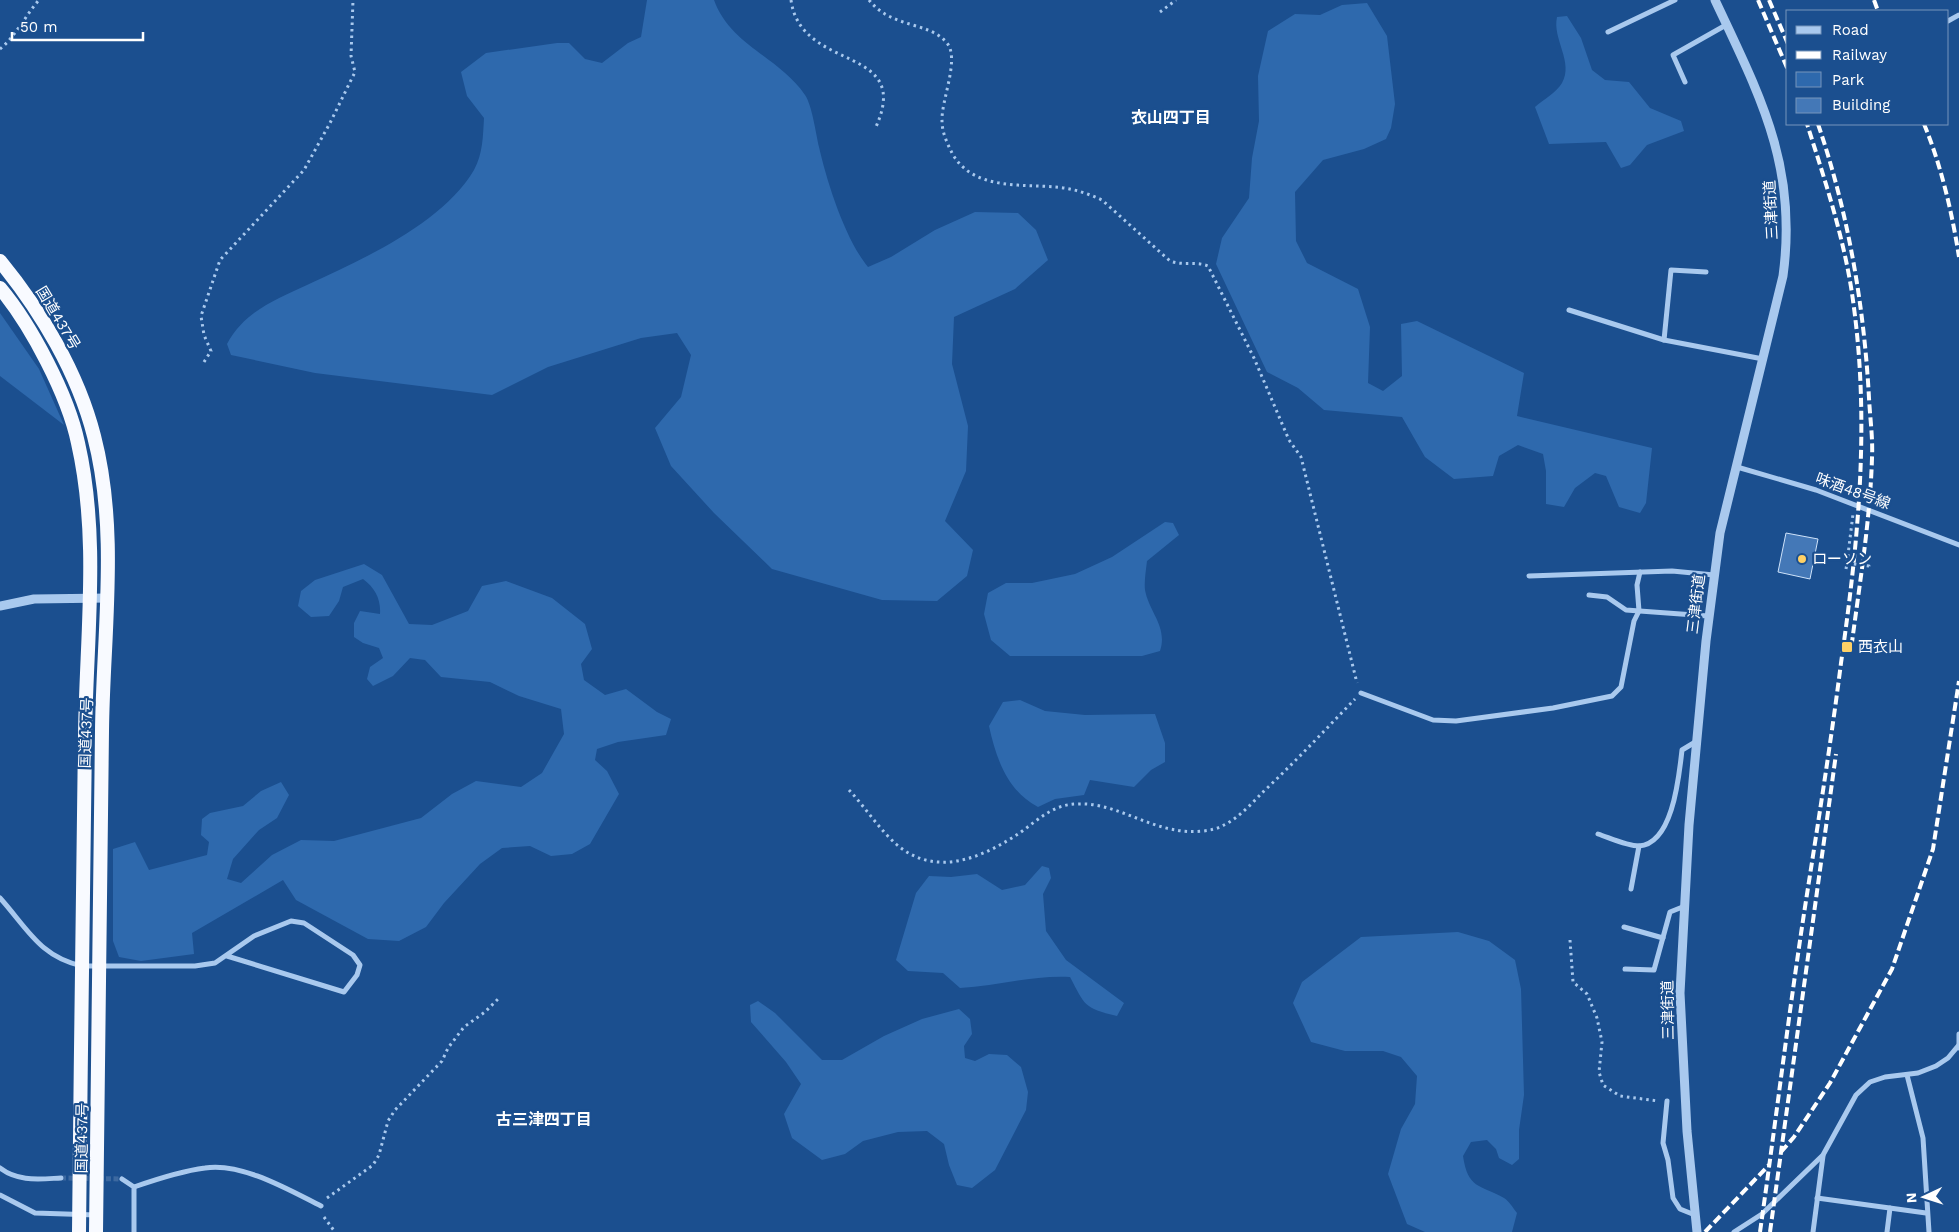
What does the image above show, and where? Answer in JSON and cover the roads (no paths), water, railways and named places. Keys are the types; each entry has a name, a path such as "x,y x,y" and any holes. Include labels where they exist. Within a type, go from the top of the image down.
{"highway":[{"name":"国道437号","path":"0,261 44,322 60,353 82,400 94,435 102,471 108,598 102,718 96,1232"},
{"name":"国道437号","path":"0,288 29,331 49,368 78,439 88,509 91,598 85,728 79,1232"}],"street":[{"path":"1608,32 1675,0"},
{"name":"三津街道","path":"1697,1232 1687,1131 1680,993 1697,741 1708,616 1720,533 1783,276 1787,244 1784,178 1768,121 1715,0"},
{"path":"1685,82 1673,55 1726,25"},
{"path":"1664,340 1671,270 1706,272"},
{"path":"1569,310 1664,340 1763,359"},
{"name":"味酒48号線","path":"1737,467 1816,490 1959,545"},
{"path":"1529,576 1672,570 1714,575"},
{"path":"1361,693 1433,720 1456,721 1553,708 1612,696 1621,688 1634,621 1639,611 1637,585 1640,572"},
{"path":"1589,595 1607,597 1626,610 1708,616"},
{"path":"0,606 34,599 108,598"},
{"path":"1598,834 1639,846 1654,840 1666,826 1679,774 1682,750 1697,741"},
{"path":"1631,889 1639,846"},
{"path":"0,898 40,947 66,962 82,966 195,966 215,963 254,936 291,921 304,923 353,955 360,965 357,975 344,992 227,956"},
{"path":"1625,969 1654,970 1670,912 1685,906"},
{"path":"1624,927 1663,938"},
{"path":"1734,1232 1762,1214 1823,1156 1856,1095 1870,1082 1885,1077 1918,1074 1936,1066 1948,1058 1958,1047 1959,1034"},
{"path":"1907,1075 1923,1138 1926,1213 1929,1232"},
{"path":"1667,1102 1663,1143 1668,1160 1673,1198 1680,1209 1696,1215"},
{"path":"1813,1232 1823,1156"},
{"path":"122,1179 134,1187 206,1167 227,1168 281,1186 321,1206"},
{"path":"0,1168 9,1175 30,1180 61,1178"},
{"path":"134,1187 134,1232"},
{"path":"0,1195 35,1213 97,1215"},
{"path":"1817,1198 1926,1213"},
{"path":"1887,1232 1890,1208"}],"tunnel":[{"path":"61,1178 122,1179"}],"railway":[{"path":"1758,0 1786,65"},
{"path":"1769,0 1786,39"},
{"path":"1874,0 1878,10"},
{"path":"1760,1232 1847,616 1853,569 1860,475 1860,382 1857,334 1851,287 1838,225 1807,125"},
{"path":"1818,125 1838,191 1853,259 1867,363 1872,436 1869,507 1851,650"},
{"path":"1924,125 1936,156 1945,189 1959,257"},
{"path":"1781,1152 1794,1137 1830,1083 1892,969 1933,849 1959,681"},
{"path":"1770,1232 1836,754"},
{"path":"1705,1232 1769,1165"}],"place":[{"name":"ローソン","path":"1802,559"},
{"name":"西衣山","path":"1847,647"}],"district":[{"name":"衣山四丁目","path":"1171,117"},
{"name":"古三津四丁目","path":"544,1119"}]}
